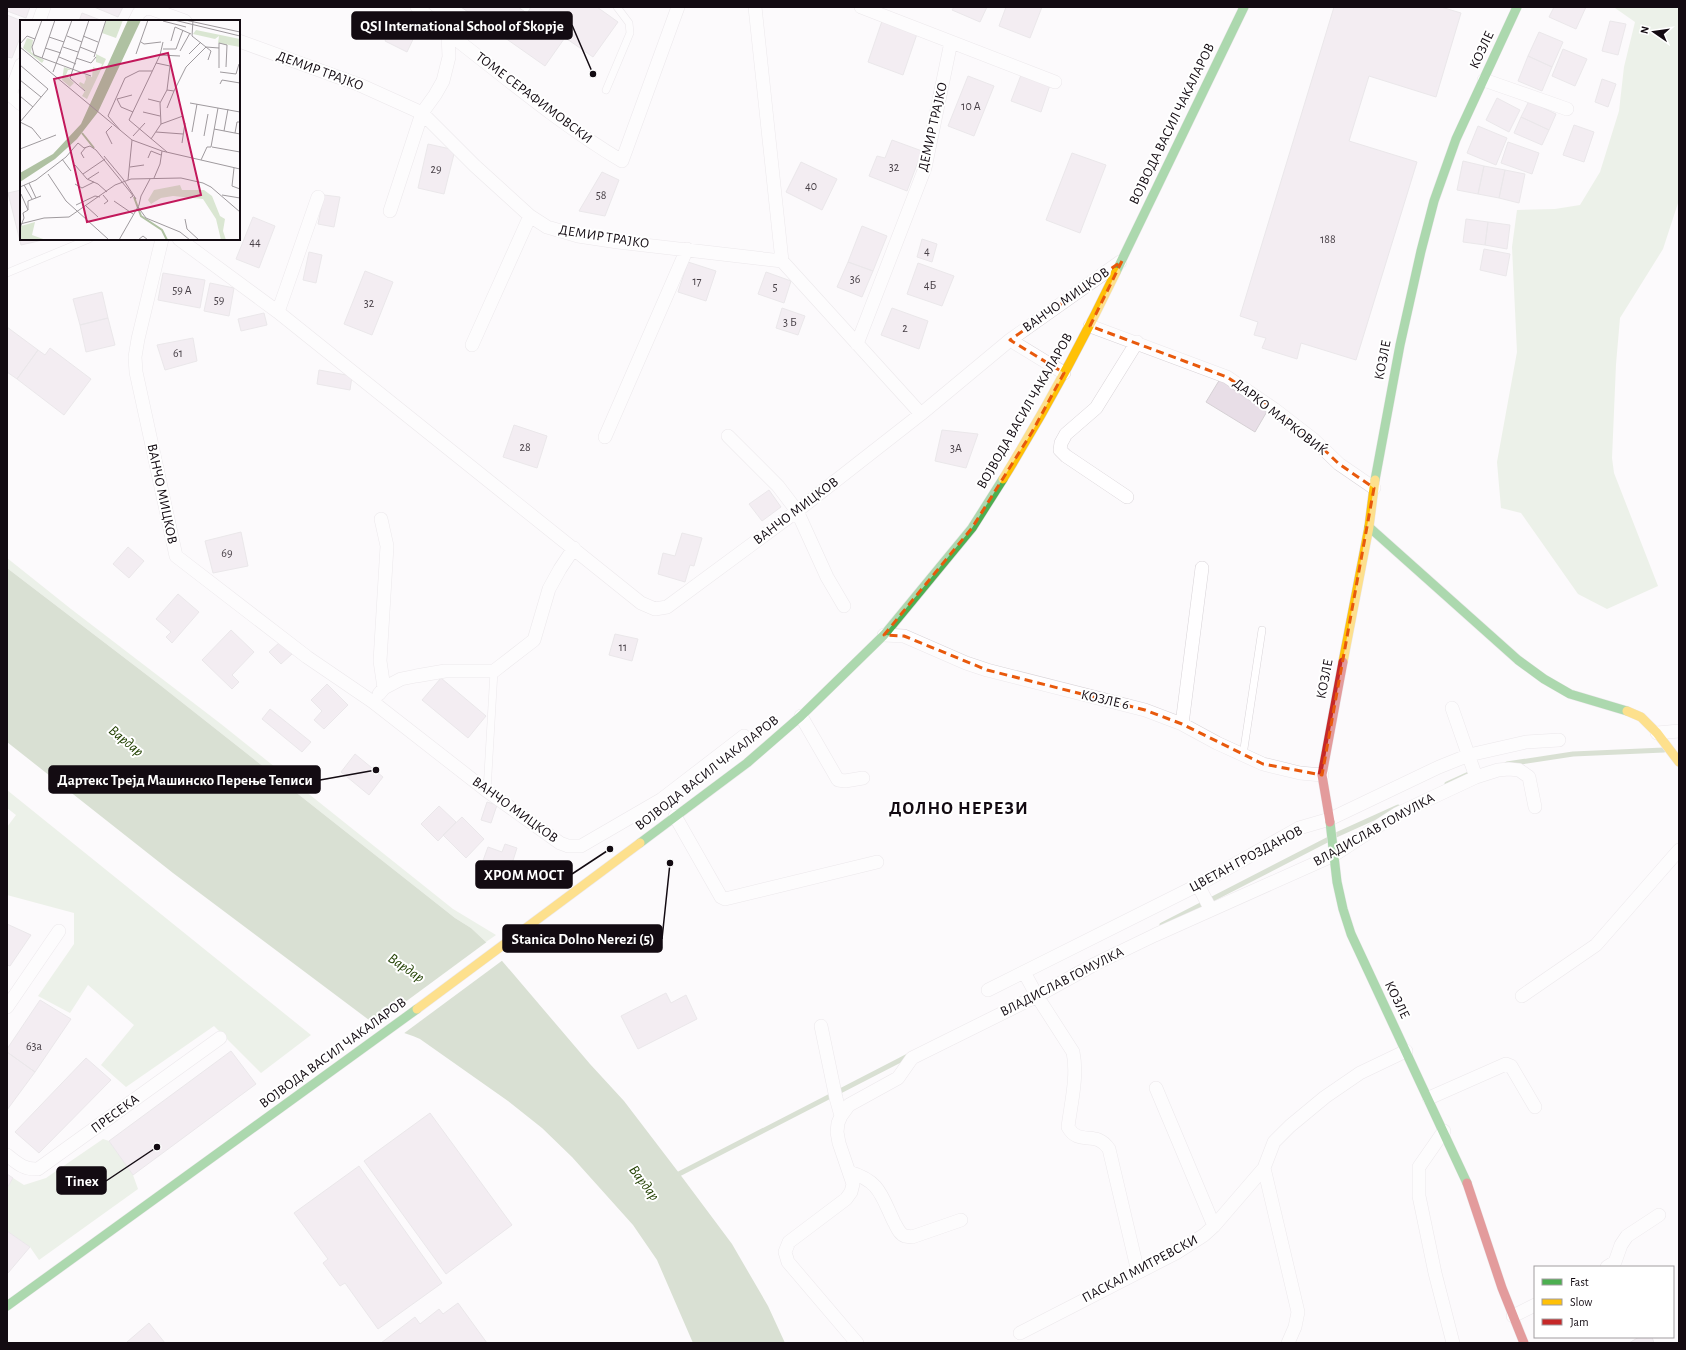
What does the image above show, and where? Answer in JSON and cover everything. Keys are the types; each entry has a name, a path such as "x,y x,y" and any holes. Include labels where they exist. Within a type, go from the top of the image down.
{"street":[{"path":"39,20 44,7"},
{"name":"ТОМЕ СЕРАФИМОВСКИ","path":"417,7 448,33 530,96 602,149 622,161 678,7"},
{"path":"755,7 782,261 921,414"},
{"path":"862,7 1055,82"},
{"name":"ВОЈВОДА ВАСИЛ ЧАКАЛАРОВ","path":"7,1306 343,1063 747,763 801,716 884,635 972,528 1032,432 1090,326 1173,157 1244,7"},
{"name":"КОЗЛЕ","path":"1517,7 1459,134 1439,184 1418,262 1398,356 1374,488 1369,527 1322,775 1330,819 1337,882 1343,909 1351,934 1466,1179 1513,1316 1524,1343"},
{"path":"135,20 138,13 145,8 182,20"},
{"path":"390,211 422,113 435,95 443,80 449,57 448,33"},
{"name":"ДЕМИР ТРАЈКО","path":"240,41 360,85 422,113 475,166 530,216 547,227 578,236 618,242 782,261"},
{"name":"ДЕМИР ТРАЈКО","path":"857,344 925,168 951,42"},
{"path":"20,67 8,93 20,103"},
{"path":"1484,80 1567,108"},
{"path":"278,312 318,197"},
{"path":"472,345 530,216"},
{"name":"ВАНЧО МИЦКОВ","path":"162,240 135,357 136,372 176,556 307,656 373,702 487,791 560,843 568,846 581,846 662,799 744,736"},
{"name":"ВАНЧО МИЦКОВ","path":"180,240 278,312 641,603 648,607 661,609 667,607 797,511 921,414 1010,340 1122,261"},
{"path":"605,437 687,249"},
{"name":"ДАРКО МАРКОВИЌ","path":"1090,326 1227,376 1274,409 1314,440 1338,464 1374,488"},
{"name":"ВАНЧО МИЦКОВ","path":"1010,340 1064,373"},
{"path":"1127,497 1066,456 1060,450 1061,443 1066,434 1096,408 1137,342"},
{"path":"728,436 778,486 797,511 827,577 844,606"},
{"path":"381,519 387,546 380,661 384,688"},
{"path":"1369,527 1518,660 1537,674 1570,694 1621,708 1641,717 1657,733 1679,762"},
{"path":"373,702 384,688 401,679 445,671 494,671 534,640 549,589 574,548"},
{"path":"1182,724 1202,568"},
{"name":"КОЗЛЕ 6","path":"884,635 904,636 966,663 987,670 1160,714 1243,755 1280,769 1322,775"},
{"path":"1452,708 1476,777"},
{"path":"801,716 838,780 845,781 863,778"},
{"path":"1657,733 1679,731"},
{"name":"ЦВЕТАН ГРОЗДАНОВ","path":"988,990 1198,885 1299,828 1330,819 1439,767 1469,756 1526,742 1559,740"},
{"name":"ВЛАДИСЛАВ ГОМУЛКА","path":"841,1116 849,1105 898,1078 912,1058 1037,996 1095,964 1155,935 1334,855 1397,814 1476,777 1498,770 1519,770 1529,777 1535,807"},
{"path":"675,816 720,895 725,899 877,862"},
{"path":"1522,996 1596,945 1679,850"},
{"path":"1198,885 1211,910"},
{"path":"7,1007 59,931"},
{"path":"1024,972 1037,996 1073,1052 1075,1072 1068,1127 1072,1133 1078,1137 1098,1139 1105,1143 1109,1149 1138,1272"},
{"path":"821,1026 841,1116 838,1123 837,1132 841,1153 853,1184 851,1192 846,1199 789,1242 785,1252 788,1262 857,1343"},
{"name":"ПРЕСЕКА","path":"7,1155 20,1166 28,1169 38,1169 220,1038"},
{"name":"ПАСКАЛ МИТРЕВСКИ","path":"1020,1333 1176,1253 1204,1235 1214,1226 1264,1168 1274,1142 1290,1126 1360,1073 1406,1051"},
{"path":"1429,1098 1506,1064 1511,1066 1535,1107"},
{"path":"1156,1088 1214,1226"},
{"path":"1444,1131 1419,1167 1418,1196 1435,1273 1453,1343"},
{"path":"1264,1168 1298,1312 1295,1327 1288,1343"},
{"path":"849,1172 863,1176 878,1187 897,1228 905,1236 912,1237 961,1220"},
{"path":"1609,1266 1616,1262 1621,1245 1627,1236 1659,1215"},
{"path":"1513,1316 1534,1306"}],"lane":[{"path":"606,90 630,33 629,23 617,7"},
{"path":"7,273 87,240"},
{"path":"1243,755 1262,630"},
{"path":"487,791 494,671"}],"highlighted area":[{"path":"1122,261 1090,326 1227,377 1274,409 1314,440 1339,464 1374,488 1322,775 1263,764 1182,724 1145,710 987,670 904,636 884,635 972,528 1032,432 1064,373 1010,340"}],"shaded area":[{"path":"1679,7 1679,200 1663,249 1620,318 1616,364 1612,458 1614,473 1658,586 1607,609 1578,594 1521,513 1501,508 1497,462 1517,352 1512,247 1517,210 1555,209 1580,205 1600,172 1619,111 1624,67 1635,22 1615,8"},
{"path":"7,558 221,724 453,909 496,935 486,942 471,928 455,918 160,685 7,568"},
{"path":"7,790 311,1035 261,1073 214,1026 126,1087 101,1065 134,1025 88,985 70,1013 38,996 74,944 74,913 7,895 7,827 16,815 7,808"},
{"path":"103,1139 109,1141 133,1175 138,1189 39,1260 30,1247 7,1231 7,1188 13,1178 24,1185 46,1178"}],"water":[{"name":"Вардар","path":"7,568 160,685 455,918 471,928 486,942 590,1064 624,1101 732,1244 768,1306 785,1343 693,1343 657,1260 633,1225 572,1157 542,1128 508,1101 420,1039 381,1026 369,1020 173,873 7,742"}],"pier":[{"path":"488,941 503,960 403,1034 374,1025"}],"building":[{"path":"7,7 30,7 26,18 7,11"},
{"path":"94,7 123,7 118,17"},
{"path":"461,7 518,7 564,39 545,66"},
{"path":"531,7 597,7 618,22 593,57 528,12"},
{"path":"954,7 987,7 980,22 952,10"},
{"path":"1006,7 1042,7 1030,38 999,26"},
{"path":"1334,7 1441,7 1461,13 1436,97 1369,76 1349,141 1417,162 1356,360 1301,343 1297,359 1262,348 1266,338 1254,335 1258,322 1240,316"},
{"path":"1554,7 1586,7 1576,29 1549,17"},
{"path":"82,13 100,20 79,20"},
{"path":"7,15 20,20 20,38 12,58 7,57"},
{"path":"395,20 417,31 407,52 385,41"},
{"path":"882,21 917,34 903,75 868,62"},
{"path":"1610,21 1626,24 1618,55 1602,51"},
{"path":"1539,32 1563,42 1552,67 1528,56"},
{"path":"1563,49 1587,59 1575,86 1552,76"},
{"path":"1528,56 1552,67 1542,91 1518,81"},
{"path":"1021,75 1050,85 1041,112 1011,101"},
{"path":"968,76 994,86 974,136 948,126"},
{"path":"1602,79 1616,84 1608,107 1595,102"},
{"path":"1497,98 1520,110 1509,132 1486,120"},
{"path":"1529,101 1556,114 1549,130 1521,117"},
{"path":"1521,117 1549,130 1542,145 1514,133"},
{"path":"1574,125 1594,132 1584,162 1563,155"},
{"path":"1478,126 1507,138 1496,165 1467,153"},
{"path":"892,140 922,151 907,191 869,176 877,156 885,158"},
{"path":"1508,142 1539,153 1532,174 1501,163"},
{"path":"428,144 455,150 444,194 418,188"},
{"path":"1072,153 1106,165 1080,233 1046,220"},
{"path":"1463,161 1484,166 1478,194 1457,190"},
{"path":"801,162 837,179 822,210 786,192"},
{"path":"1484,166 1505,170 1499,198 1478,194"},
{"path":"1505,170 1525,174 1519,203 1499,198"},
{"path":"602,172 619,180 605,216 579,211"},
{"path":"20,190 20,240 43,240 21,245 8,193"},
{"path":"324,195 340,197 334,227 318,224"},
{"path":"253,217 275,226 259,268 236,259"},
{"path":"1466,219 1488,222 1485,245 1463,242"},
{"path":"1488,222 1510,225 1507,249 1485,245"},
{"path":"862,226 887,236 873,271 848,262"},
{"path":"922,239 937,244 932,262 917,257"},
{"path":"1484,249 1510,254 1506,276 1480,270"},
{"path":"309,252 322,255 316,283 303,280"},
{"path":"688,262 716,271 706,301 678,292"},
{"path":"848,262 873,271 862,297 837,287"},
{"path":"918,263 954,276 942,306 907,294"},
{"path":"365,271 393,282 372,335 344,324"},
{"path":"766,272 791,281 784,303 758,294"},
{"path":"163,273 205,280 200,308 158,300"},
{"path":"210,283 234,288 229,316 204,311"},
{"path":"102,292 108,318 80,325 73,299"},
{"path":"782,308 805,316 798,335 776,328"},
{"path":"892,308 928,321 919,349 881,335"},
{"path":"264,313 267,325 241,331 238,319"},
{"path":"108,318 115,345 86,352 80,325"},
{"path":"7,327 38,350 17,379 7,372"},
{"path":"193,338 197,361 165,370 157,345"},
{"path":"50,348 91,379 64,415 17,379 38,350 45,355"},
{"path":"319,370 352,376 350,390 317,384"},
{"path":"1220,379 1269,408 1255,432 1206,402"},
{"path":"514,425 547,436 537,468 503,457"},
{"path":"942,430 978,434 966,468 935,461"},
{"path":"769,490 781,507 762,521 749,504"},
{"path":"241,532 248,566 213,573 205,541"},
{"path":"682,533 702,538 694,566 690,565 685,582 658,574 663,553 675,556"},
{"path":"128,547 144,561 129,578 113,564"},
{"path":"178,594 199,612 172,643 166,637 171,632 156,619"},
{"path":"231,630 254,652 232,675 239,682 232,689 202,660"},
{"path":"615,634 638,639 632,661 609,655"},
{"path":"280,642 292,654 281,664 269,652"},
{"path":"441,678 486,716 468,738 422,700"},
{"path":"327,684 348,705 324,729 314,720 322,711 311,700"},
{"path":"270,709 311,742 302,752 262,719"},
{"path":"355,754 383,777 369,795 341,772"},
{"path":"487,802 497,805 491,823 481,820"},
{"path":"439,806 456,822 438,841 421,824"},
{"path":"462,817 484,839 466,858 443,835"},
{"path":"505,844 517,848 508,876 481,866 488,847 502,852"},
{"path":"7,924 31,935 10,966 7,965"},
{"path":"666,993 671,1003 686,995 697,1019 638,1049 621,1016"},
{"path":"40,1000 71,1019 35,1072 7,1052 7,1049"},
{"path":"231,1051 256,1084 133,1175 109,1141"},
{"path":"7,1052 35,1072 7,1110"},
{"path":"86,1058 111,1080 39,1153 15,1132"},
{"path":"430,1113 512,1225 446,1274 364,1161"},
{"path":"359,1166 442,1283 378,1329 345,1283 340,1286 323,1263 328,1259 294,1213"},
{"path":"7,1174 13,1178 7,1188"},
{"path":"7,1231 30,1247 8,1273 7,1272"},
{"path":"458,1303 487,1343 381,1343 415,1317 420,1324 439,1309 443,1314"},
{"path":"149,1323 165,1343 127,1342"},
{"path":"1637,1338 1652,1338 1654,1343 1629,1343"}],"waterway":[{"path":"1507,764 1573,754 1664,750"},
{"path":"1447,784 1471,773"},
{"path":"1336,835 1398,807"},
{"path":"1162,925 1329,839"},
{"path":"675,1176 910,1055"}],"traffic: fast":[{"path":"1116,272 1244,7"},
{"path":"1375,480 1400,345 1434,201 1456,139 1517,7"},
{"path":"640,843 747,763 801,716 884,635 972,528 1003,479"},
{"path":"1369,527 1518,660 1544,679 1570,694 1627,711"},
{"path":"1330,822 1337,882 1343,909 1351,934 1467,1183"},
{"path":"7,1306 417,1009"}],"traffic: slow":[{"path":"1003,479 1062,377 1116,272"},
{"path":"1343,662 1369,527 1375,480"},
{"path":"1627,711 1641,717 1657,733 1679,762"},
{"path":"417,1009 640,843"}],"traffic: jam":[{"path":"1330,822 1322,775 1343,662"},
{"path":"1467,1183 1502,1288 1524,1343"}],"place":[{"name":"QSI International School of Skopje","path":"593,74"},
{"name":"Дартекс Трејд Машинско Перење Теписи","path":"376,770"},
{"name":"ХРОМ МОСТ","path":"610,849"},
{"name":"Stanica Dolno Nerezi (5)","path":"670,863"},
{"name":"Tinex","path":"157,1147"}],"district":[{"name":"ДОЛНО НЕРЕЗИ","path":"959,809"}]}
